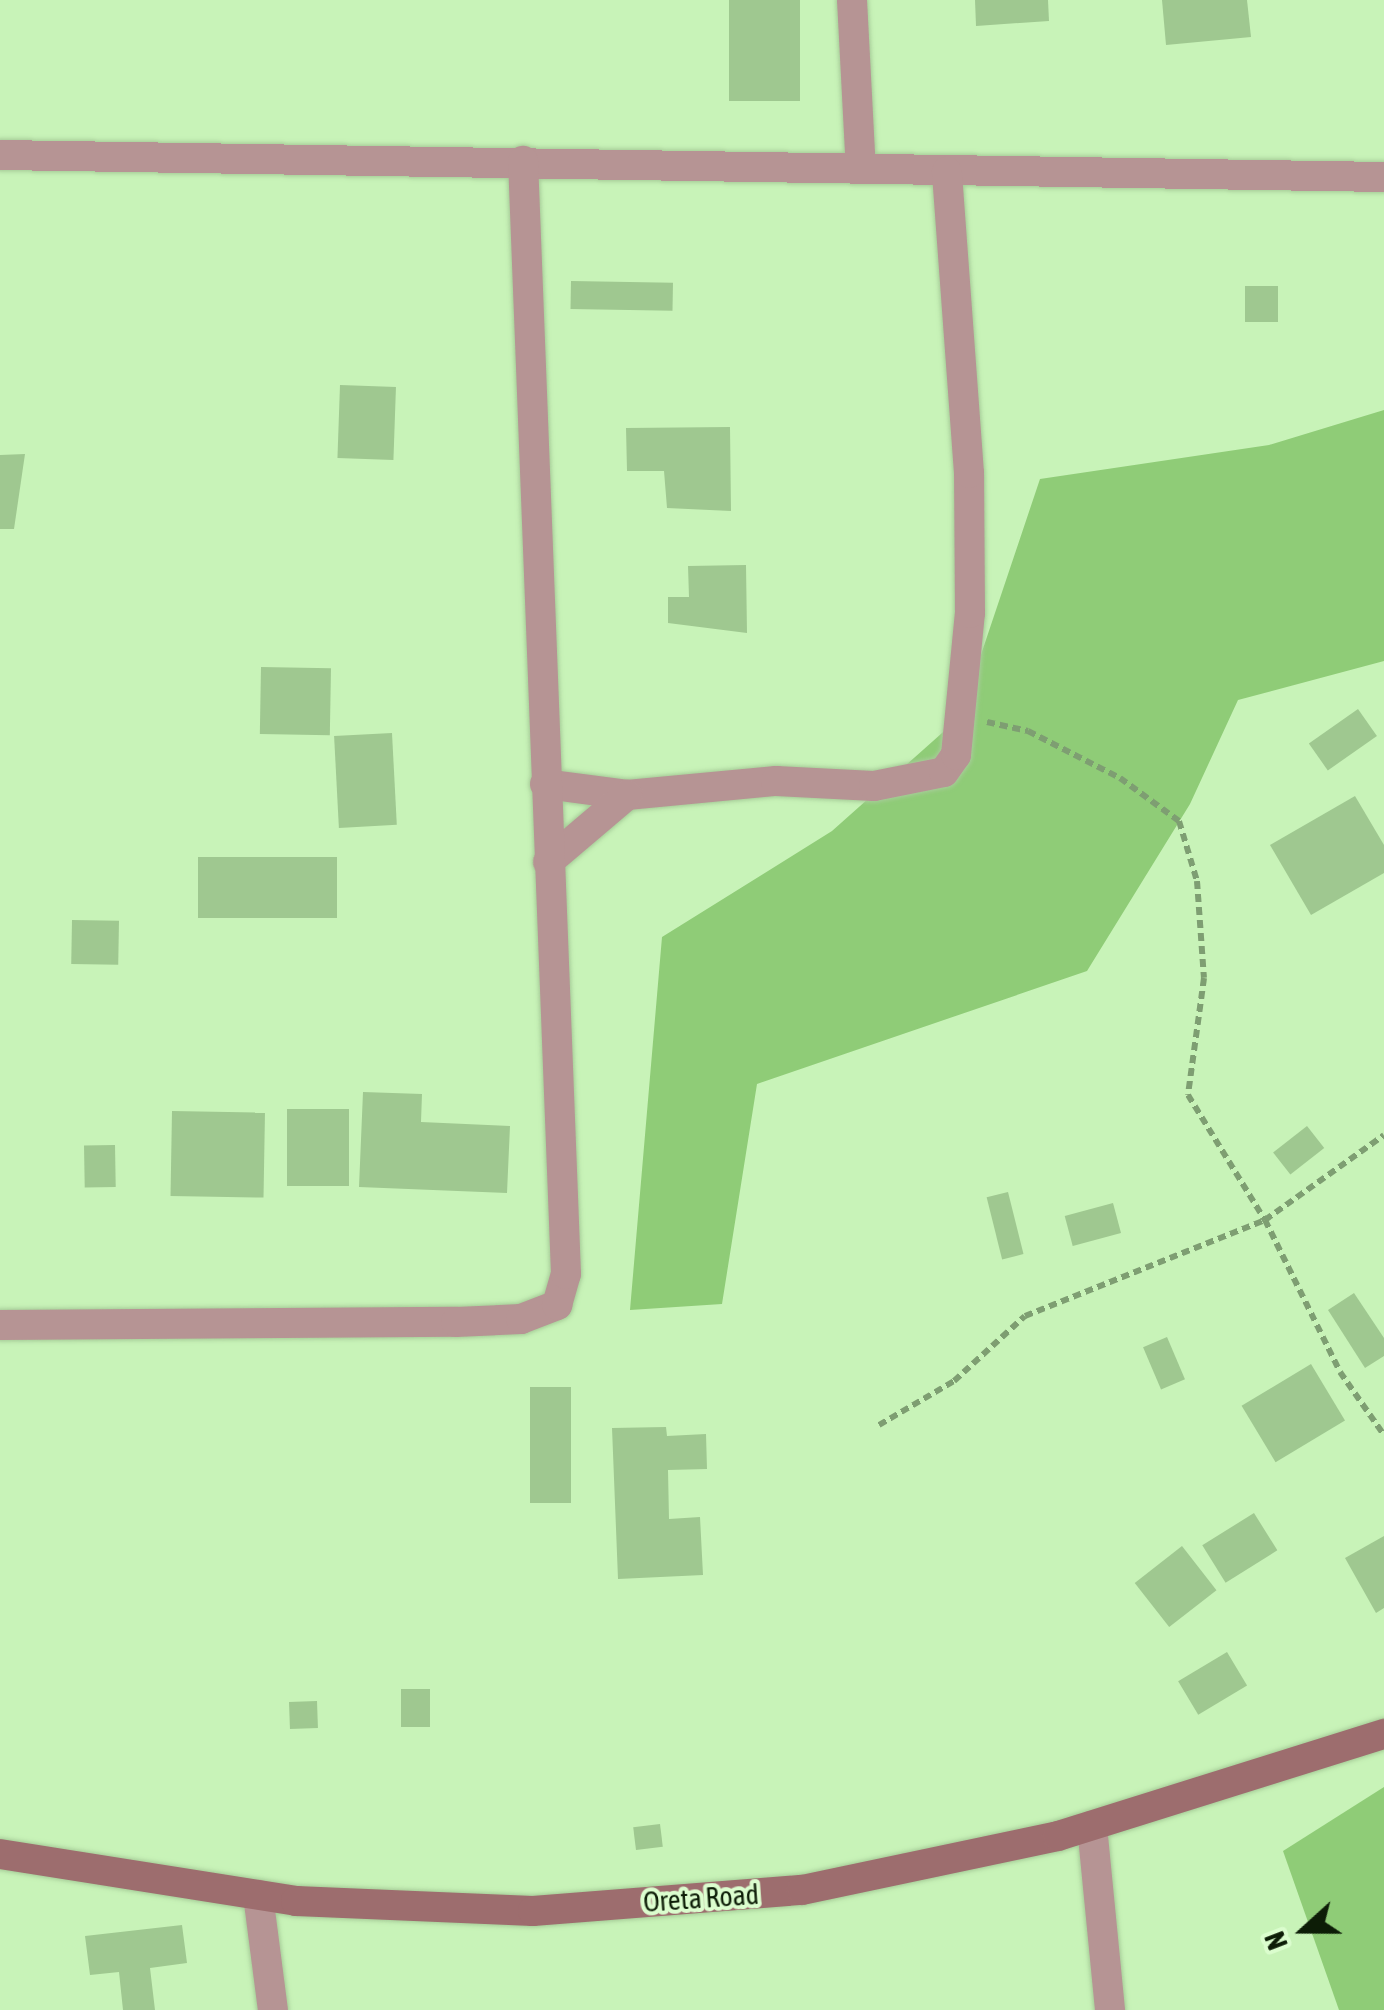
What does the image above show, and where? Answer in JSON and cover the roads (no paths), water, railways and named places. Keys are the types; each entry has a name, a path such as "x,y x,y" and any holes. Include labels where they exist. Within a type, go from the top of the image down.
{"street":[{"path":"852,0 861,169"},
{"path":"0,154 1384,176"},
{"path":"0,1325 456,1322 521,1319 557,1305 566,1274 544,784 523,161"},
{"path":"544,784 626,795 910,781 944,772 956,755 968,473 947,172"},
{"path":"548,862 626,795"},
{"name":"Oreta Road","path":"0,1854 258,1895 533,1911 802,1890 1092,1826 1384,1734"},
{"path":"1092,1826 1110,2010"},
{"path":"258,1895 273,2010"}]}
